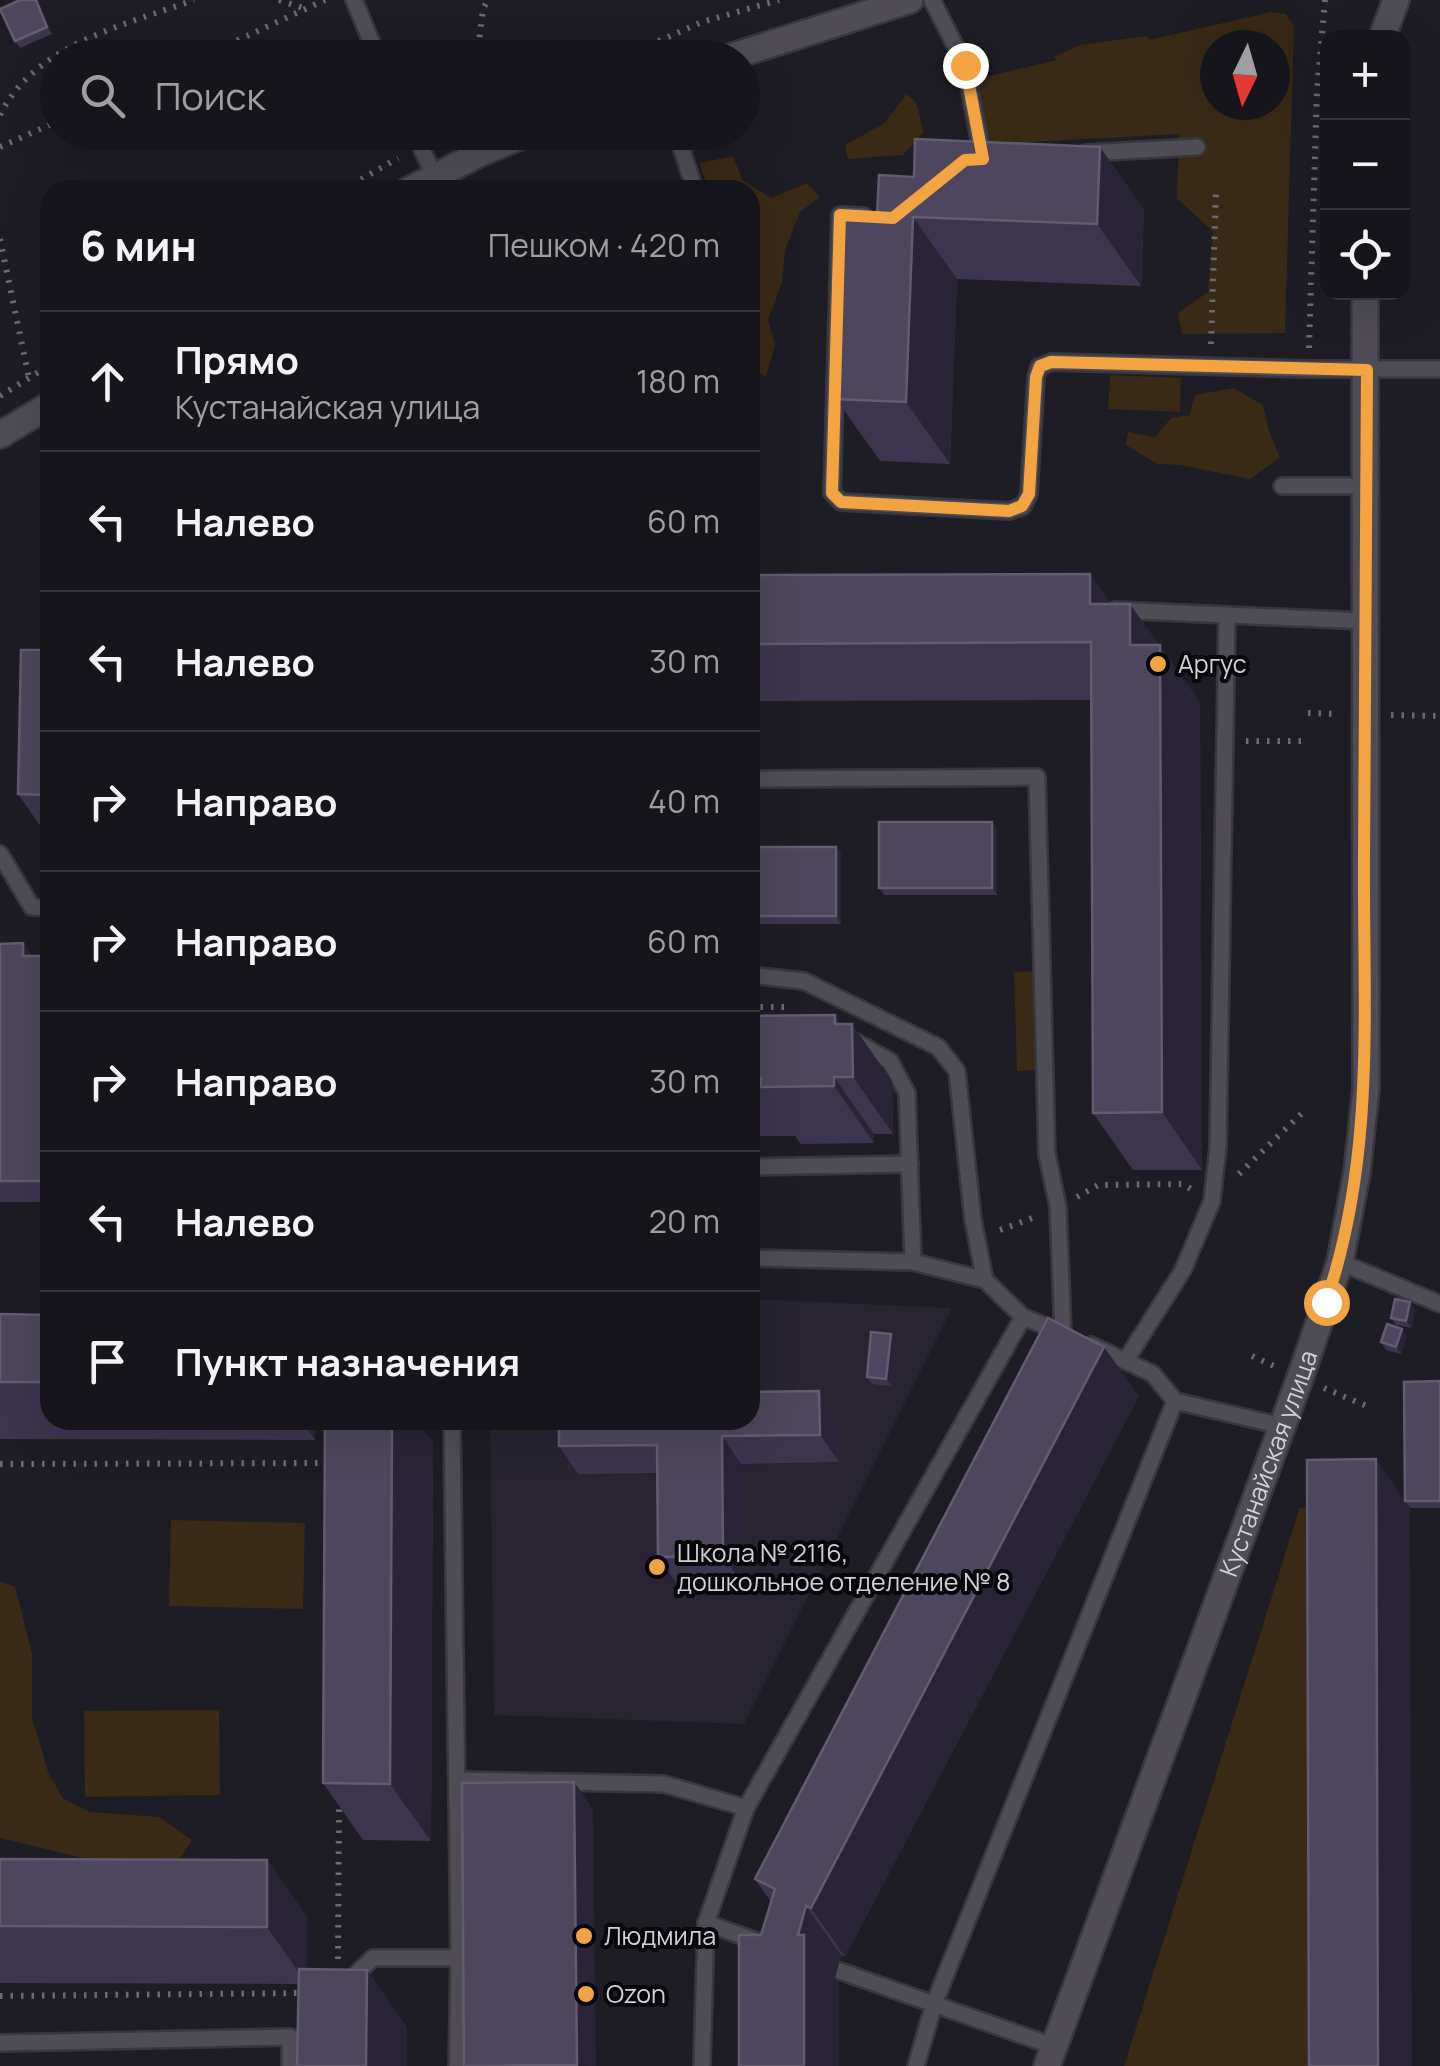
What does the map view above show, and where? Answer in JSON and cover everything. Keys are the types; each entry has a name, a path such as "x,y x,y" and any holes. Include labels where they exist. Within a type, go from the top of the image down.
{"street":[{"path":"760,47 910,0"},
{"path":"1385,30 1396,0"},
{"path":"426,180 490,150"},
{"name":"Кустанайская улица","path":"1050,2056 1340,1262 1357,1172 1366,1090 1365,300"},
{"path":"0,435 40,411"}],"lane":[{"path":"354,0 371,40"},
{"path":"932,0 965,65 983,159"},
{"path":"1061,155 1197,147"},
{"path":"422,150 434,175"},
{"path":"682,150 692,180"},
{"path":"965,160 1002,158"},
{"path":"876,216 840,215 832,493 841,502 1009,511 1022,506 1029,494 1036,377 1040,366 1051,362 1440,369"},
{"path":"1282,486 1366,486"},
{"path":"1098,609 1364,621"},
{"path":"1126,1360 1183,1270 1212,1200 1218,1146 1227,615"},
{"path":"760,780 1036,777 1047,1154 1058,1208 1064,1332"},
{"path":"0,854 32,907 40,907"},
{"path":"760,976 804,981 938,1047 958,1071 985,1280"},
{"path":"804,1022 852,1040 890,1061 907,1093 913,1262"},
{"path":"760,1167 910,1164"},
{"path":"760,1258 913,1262 985,1280 1022,1317 1064,1332 1153,1374 1175,1401 1282,1426"},
{"path":"1340,1262 1440,1304"},
{"path":"702,2066 706,1923 746,1808 1022,1317"},
{"path":"916,2066 934,2004 1175,1401"},
{"path":"452,1430 457,2066"},
{"path":"457,1780 664,1784 746,1808"},
{"path":"706,1923 771,1946"},
{"path":"338,1992 373,1958 459,1958"},
{"path":"837,1970 934,2004 1050,2056"},
{"path":"0,2044 296,2032 290,2066"}],"path":[{"path":"93,40 194,0"},
{"path":"279,0 307,9"},
{"path":"239,40 325,0"},
{"path":"479,40 482,9 488,0"},
{"path":"661,40 702,22 779,0"},
{"path":"1310,369 1317,91 1325,0"},
{"path":"0,115 40,65"},
{"path":"0,147 40,129"},
{"path":"1211,345 1216,190"},
{"path":"0,239 30,378"},
{"path":"0,396 40,372"},
{"path":"1224,740 1308,741"},
{"path":"760,1007 804,1007 804,1022"},
{"path":"977,1239 1058,1208 1098,1185 1183,1184 1212,1200 1303,1112"},
{"path":"0,1464 340,1463"},
{"path":"0,1996 338,1992 338,1796"}],"shaded area":[{"path":"1271,12 1286,14 1294,27 1285,333 1182,334 1178,313 1208,292 1213,232 1177,198 1179,134 991,144 972,80 1057,60 1054,57 1080,45 1147,36 1149,40"},
{"path":"906,94 916,102 924,132 903,155 848,159 845,145 886,122"},
{"path":"733,156 743,180 705,180 699,163"},
{"path":"807,183 820,197 800,212 785,250 782,283 768,320 775,345 766,377 760,373 760,191 771,198"},
{"path":"1110,375 1181,378 1180,412 1108,409"},
{"path":"1234,388 1263,405 1280,458 1250,479 1157,464 1126,445 1128,432 1155,437 1171,418 1189,415 1195,395"},
{"path":"1034,971 1037,1070 1017,1071 1014,972"},
{"name":"Школа № 2116, дошкольное отделение № 8","path":"760,1299 952,1308 744,1724 494,1715 490,1430 760,1430"},
{"path":"1300,1507 1324,1514 1326,2066 1124,2066"},
{"path":"171,1520 305,1523 303,1609 169,1606"},
{"path":"0,1581 15,1587 32,1654 32,1717 48,1772 63,1799 90,1812 159,1817 192,1840 178,1862 116,1866 0,1838"},
{"path":"219,1710 220,1795 85,1797 84,1711"}],"building":[{"path":"20,0 36,0 47,27 15,41 0,9"},
{"path":"915,139 1100,147 1097,224 913,217 906,402 836,399 843,214 877,215 879,175 914,177"},
{"path":"1090,574 1090,604 1130,604 1130,645 1160,645 1162,1112 1093,1113 1091,642 760,644 760,575"},
{"path":"21,650 40,650 40,795 18,794"},
{"path":"879,822 992,822 992,888 879,888"},
{"path":"760,847 836,847 836,916 760,916"},
{"path":"23,943 23,956 40,956 40,1181 0,1181 0,944"},
{"path":"835,1015 835,1024 852,1024 853,1077 834,1077 834,1086 761,1087 760,1016"},
{"path":"1395,1299 1410,1302 1406,1321 1391,1318"},
{"path":"0,1314 40,1315 40,1382 0,1382"},
{"path":"1048,1318 1104,1347 811,1908 806,1906 798,1935 804,1935 804,2066 739,2066 739,1935 761,1935 775,1889 755,1879"},
{"path":"1387,1324 1402,1329 1396,1347 1381,1342"},
{"path":"871,1332 891,1334 886,1379 867,1377"},
{"path":"1440,1381 1440,1501 1405,1501 1404,1382"},
{"path":"819,1391 820,1435 722,1436 723,1556 658,1557 657,1445 559,1446 559,1430 760,1430 760,1392"},
{"path":"325,1430 392,1430 390,1784 323,1783"},
{"path":"1376,1459 1378,2066 1309,2066 1307,1460"},
{"path":"574,1782 577,2065 464,2066 462,1783"},
{"path":"0,1859 267,1860 267,1927 0,1926"},
{"path":"299,1969 367,1970 366,2066 297,2066"}],"place":[{"name":"Аргус","path":"1158,664"},
{"name":"Школа № 2116, дошкольное отделение № 8","path":"657,1567"},
{"name":"Людмила","path":"584,1936"},
{"name":"Ozon","path":"586,1994"}],"route":[{"path":"965,65 983,159 965,160 893,218 840,215 832,493 841,502 1009,511 1022,506 1029,494 1036,377 1040,366 1051,362 1367,370 1366,1090 1357,1172 1340,1262 1326,1302"}]}
